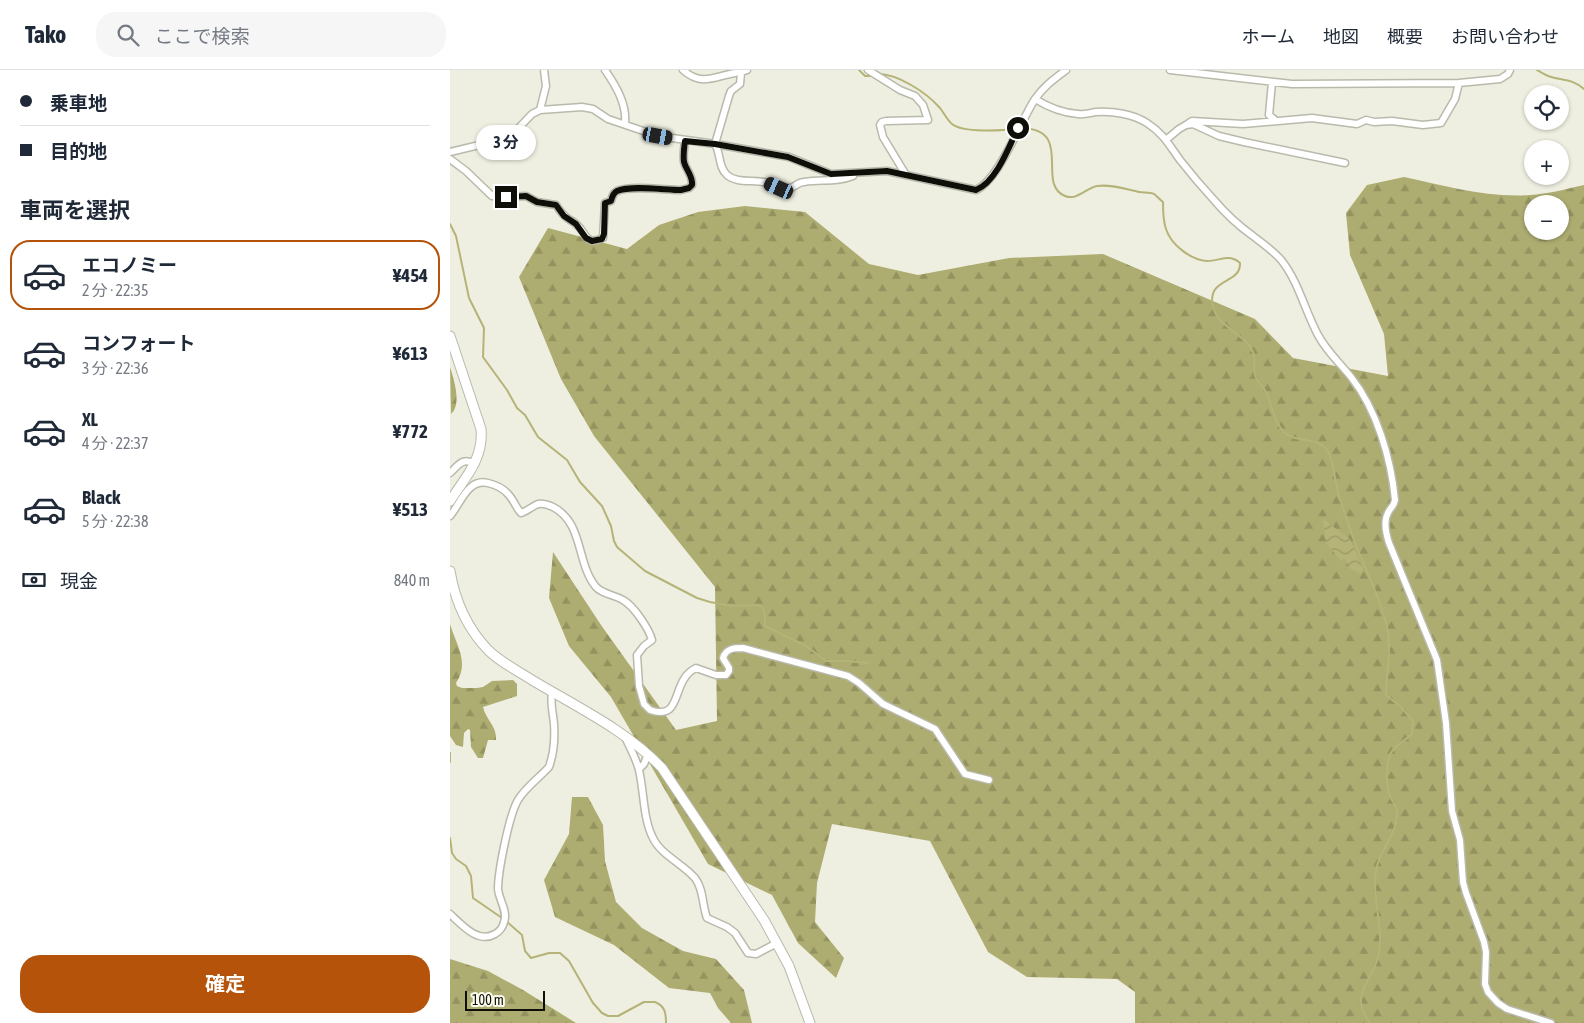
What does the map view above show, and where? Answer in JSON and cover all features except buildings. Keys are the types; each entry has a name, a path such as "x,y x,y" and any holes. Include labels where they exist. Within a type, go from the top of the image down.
{"street":[{"path":"540,110 546,86 544,70"},
{"path":"605,70 619,92 625,114 624,124"},
{"path":"683,70 695,78 707,79 718,79 744,71"},
{"path":"868,70 900,90 915,96 928,116 928,120 925,121 886,121 880,125 883,137 906,175"},
{"path":"450,152 511,136 532,114 540,110 582,108 593,109 608,118 658,136 788,157 831,174 887,171 967,190 976,190 983,187 993,175 1035,99 1046,85 1066,70"},
{"path":"1170,70 1292,84 1459,83 1500,79 1508,74 1510,70"},
{"path":"744,71 740,84 731,91 729,96 715,144 719,150 724,172 732,179 768,183 779,188 790,188 802,182 841,180 858,173"},
{"path":"1272,82 1269,116 1276,122"},
{"path":"1167,139 1192,121 1225,124 1276,122 1312,118 1357,124 1366,120 1374,122 1392,121 1416,125 1437,124 1441,123 1452,104 1459,83"},
{"path":"1035,99 1047,106 1068,113 1115,113 1132,117 1147,123 1167,139 1180,159 1223,210 1281,260 1301,296 1317,334 1326,348 1352,377 1372,413 1384,443 1390,467 1395,498 1394,505 1386,518 1386,534 1437,660 1446,723 1452,811 1460,840 1463,882 1481,929 1486,952 1485,984 1488,992 1498,1003 1507,1009 1551,1023"},
{"path":"1186,125 1193,124 1219,136 1272,149 1319,156 1345,163"},
{"path":"450,159 466,171 492,196 495,194 506,197 526,196 537,202 556,205 564,216 576,224 586,238 595,241 603,238 605,203 611,201 613,195 617,192 629,189 681,190 692,185 693,179 684,164 685,141"},
{"path":"450,336 481,429 482,443 474,464 450,501"},
{"path":"450,473 463,461 467,460 474,464"},
{"path":"450,516 459,505 466,491 473,485 483,482 502,488 521,513 538,504 545,504 564,514 577,538 588,574 593,583 598,589 625,601 633,608 650,633 652,640 637,655 639,686 644,704 650,710 664,713 669,710 673,706 683,679 688,672 696,668 716,675 726,675 729,668 723,658 724,655 732,648 743,648 848,676 883,704 935,729 965,774 989,780"},
{"path":"450,572 452,586 459,607 472,630 489,651 552,692 624,735 662,768 778,943 789,966 810,1023"},
{"path":"450,914 474,934 482,938 490,937 498,932 504,923 504,910 498,892 500,870 510,820 517,801 549,768 551,763 554,732 550,704 552,692"},
{"path":"624,735 639,769 651,836 659,848 676,860 700,885 707,918 727,927 735,933 748,953 756,954 778,943"},
{"path":"639,769 644,764 648,754"}],"green space":[{"path":"1404,177 1482,193 1524,195 1524,240 1569,240 1569,195 1530,195 1544,194 1584,185 1584,1023 1135,1023 1135,992 1117,979 1027,977 988,952 930,841 832,824 817,883 815,922 844,958 836,978 798,943 772,895 708,864 611,697 569,646 549,598 553,552 601,625 676,730 717,721 715,587 594,436 561,379 519,277 548,228 627,249 659,225 698,212 745,206 805,212 869,264 918,275 1009,258 1103,254 1255,319 1293,358 1388,376 1384,334 1350,255 1346,213 1367,185"},
{"path":"450,367 457,398 451,414"},
{"path":"450,624 462,661 462,668 456,683 457,686 477,688 483,687 492,681 513,680 517,684 517,696 483,707 495,731 496,740 488,740 483,758 478,758 471,747 470,730 468,729 464,733 463,747 456,745 450,736"},
{"path":"572,797 588,797 603,825 605,861 616,902 642,928 683,951 716,959 744,990 752,1023 731,1023 718,1008 710,993 669,988 614,945 555,917 544,880 569,834"},
{"path":"450,959 488,971 576,1023 450,1023"}],"water":[{"path":"1323,519 1350,539 1363,569 1361,574 1349,568 1344,559 1341,561 1326,543"}],"waterway":[{"path":"859,70 865,76 873,76"},
{"path":"1537,70 1548,76 1575,83 1584,89"},
{"path":"877,74 902,80 920,90 957,127 983,130 1016,128"},
{"path":"1021,128 1037,131 1046,137 1051,147 1053,180 1057,190 1065,196 1074,197 1097,186 1113,186 1154,194 1163,202 1166,229 1172,241 1182,251 1201,260 1212,261 1232,258 1240,263 1239,270 1235,275 1214,291 1212,297 1216,314 1220,320 1244,340 1253,352 1255,375 1267,394 1276,419 1284,432 1294,438 1318,443 1328,451 1330,456 1340,499 1385,618 1389,652 1386,695 1401,707 1413,721 1412,734 1392,751 1387,767 1388,788 1397,813 1395,827 1379,859 1375,877 1380,932 1379,953 1361,995 1364,1013 1370,1023"},
{"path":"450,224 456,236 469,298 484,328 483,357 507,390 517,408 525,415 538,437 567,460 580,482 602,506 611,526 617,547 645,571 697,598 732,606 758,605 763,608 765,626 806,646 826,661 868,663"},
{"path":"450,753 450,762"},
{"path":"450,838 452,853 456,859 466,866 471,876 473,898 502,918"},
{"path":"506,921 522,935 525,951 531,958 549,953 560,953 569,961 593,1003 602,1013 608,1016 618,1016 644,1002 655,1002 664,1010 666,1023"}],"route":[{"path":"506,197 526,196 537,202 556,205 564,216 576,224 586,238 592,241 602,239 604,234 605,203 611,201 613,195 617,192 629,189 681,190 692,185 693,179 684,164 685,141 715,144 788,157 831,174 887,171 967,190 976,190 983,187 993,175 1018,128"}]}
